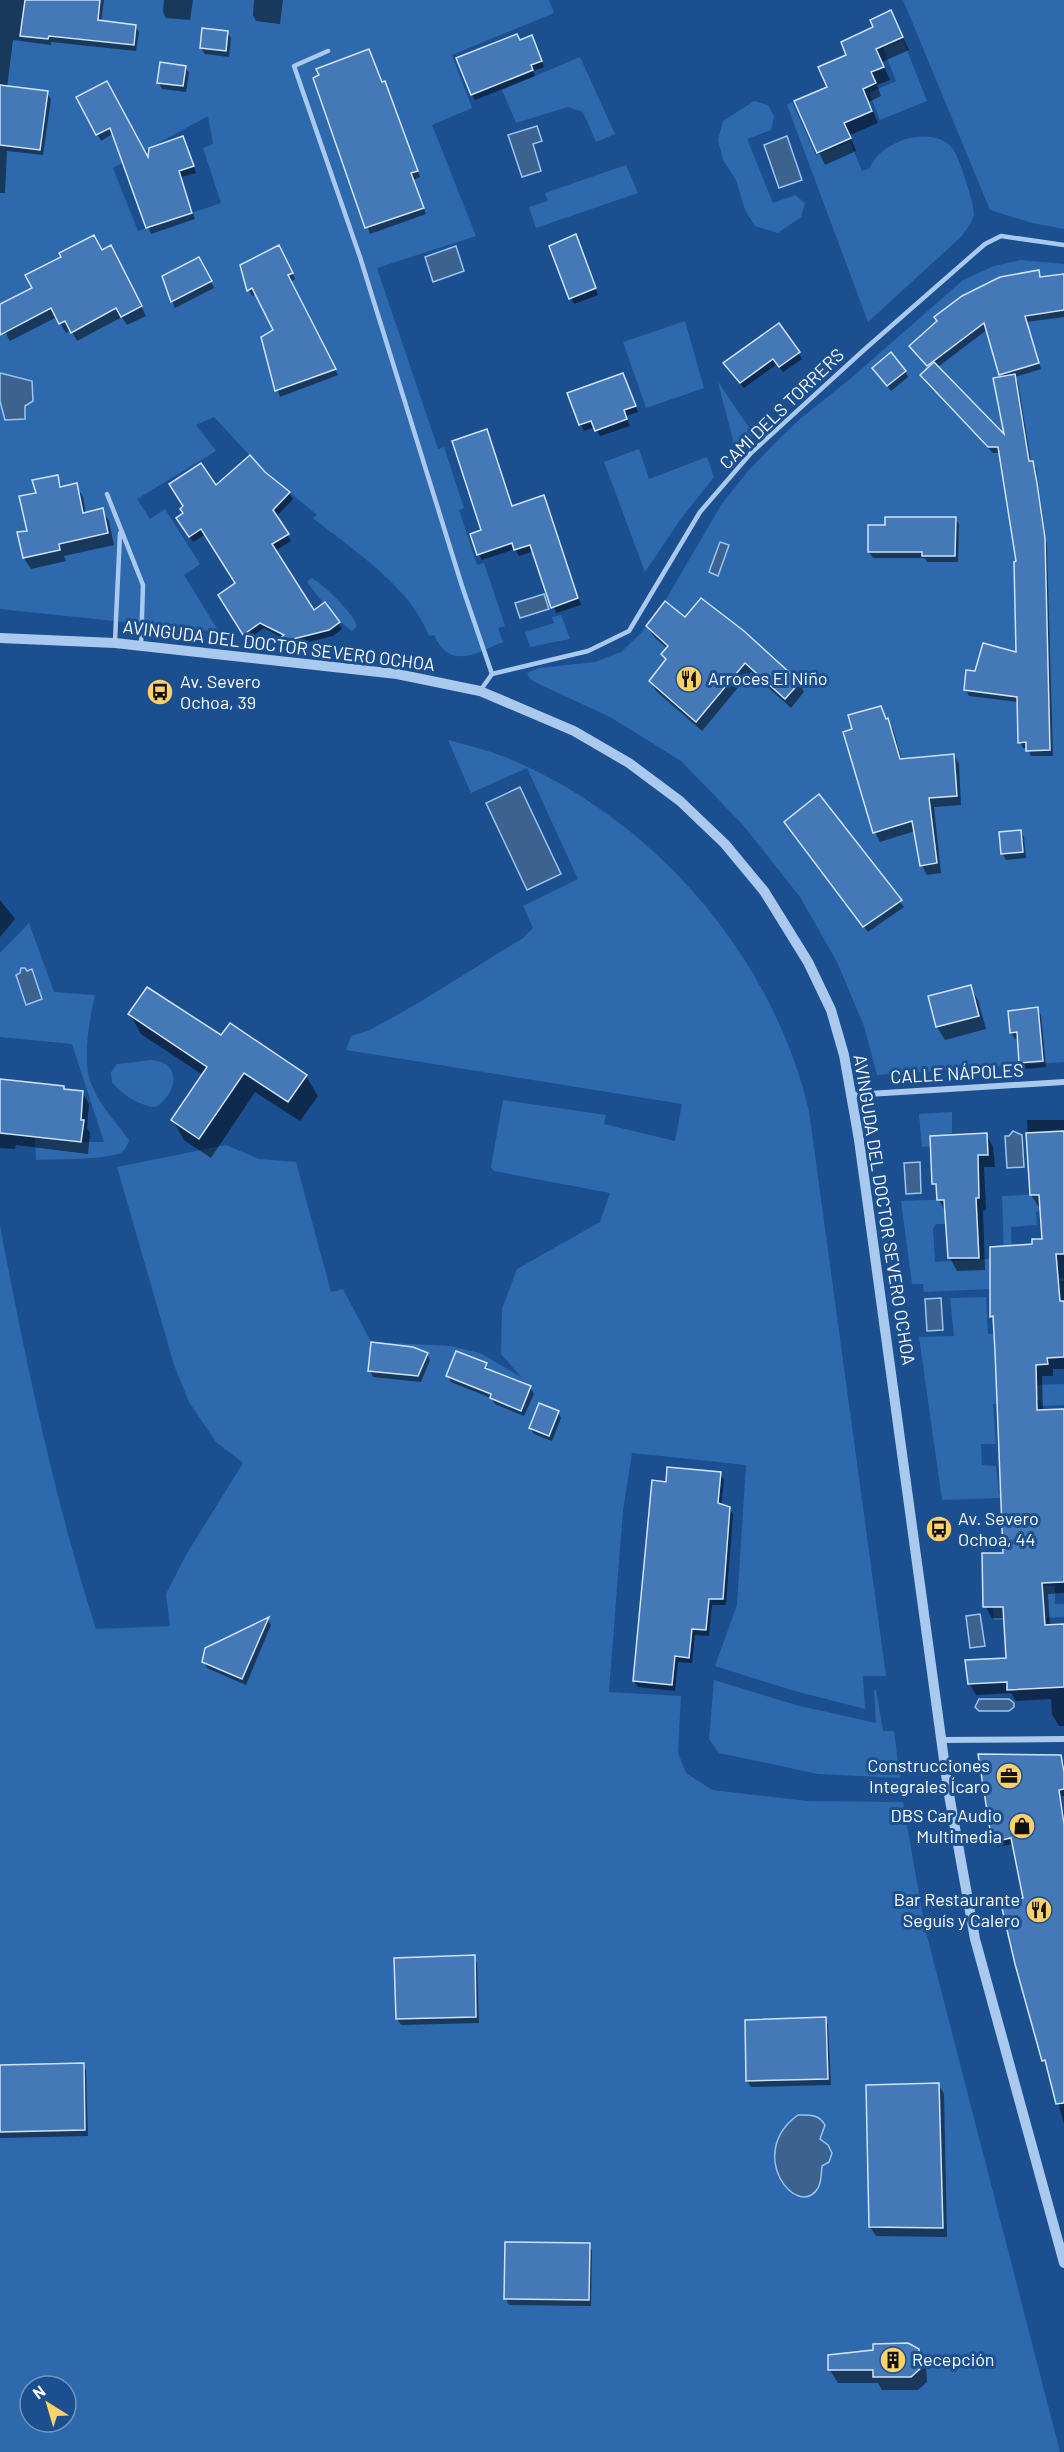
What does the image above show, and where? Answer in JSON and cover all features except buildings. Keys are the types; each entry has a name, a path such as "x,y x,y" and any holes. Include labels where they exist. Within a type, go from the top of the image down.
{"street":[{"name":"AVINGUDA DEL DOCTOR SEVERO OCHOA","path":"0,638 115,643 398,674 480,691 574,731 629,763 680,801 725,844 764,891 808,962 831,1010 844,1055 852,1095 960,1862 975,1939 1064,2263"},
{"name":"CALLE NÁPOLES","path":"852,1095 1064,1082"},
{"path":"942,1740 1064,1739"}],"lane":[{"path":"328,51 294,66 360,257 462,586 492,674 480,691"},
{"name":"CAMI DELS TORRERS","path":"492,674 588,651 629,631 700,512 744,461 865,349 985,244 1001,236 1064,245"},
{"path":"107,494 143,585 141,646"},
{"path":"115,643 120,530"}],"shaded area":[{"path":"0,0 549,0 554,13 452,55 472,108 432,125 476,236 377,268 438,449 444,447 464,508 459,510 477,565 484,563 505,626 498,628 503,642 464,656 448,653 440,646 434,635 429,636 409,601 395,585 313,518 317,515 265,472 214,417 196,425 216,451 137,499 150,519 165,509 200,564 184,575 219,632 0,609","holes":["208,116 213,144 203,148 221,203 138,231 113,168"]},
{"path":"903,0 1064,0 1064,229 1032,223 990,210"},
{"path":"903,40 927,101 880,120 869,93 896,81 883,48"},
{"path":"580,57 615,134 596,142 583,112 568,107 516,123 502,90"},
{"path":"754,101 768,105 774,116 771,130 747,139 773,203 795,195 805,203 801,217 778,233 755,226 745,210 736,180 723,160 718,140 723,121"},
{"path":"792,102 816,155 850,142 862,171 870,168 876,158 896,143 908,139 934,137 945,141 953,149 963,171 974,215 962,236 868,322 787,105"},
{"path":"537,126 542,141 533,144 541,171 522,177 508,135"},
{"path":"787,136 802,180 779,188 764,145"},
{"path":"626,165 638,193 536,228 529,207 548,201 545,193"},
{"path":"456,246 464,271 433,282 425,257"},
{"path":"1021,260 1064,264 1064,1062 877,1075 864,1026 837,962 800,897 743,825 681,761 610,717 530,679 527,673 539,668 595,662 621,652 642,632 665,601 721,505 748,471 777,441 963,280 994,266"},
{"path":"685,321 704,388 646,408 623,342"},
{"path":"0,373 32,381 33,401 25,406 25,419 5,420 0,401"},
{"path":"718,382 754,435 736,452"},
{"path":"639,449 649,479 707,457 714,477 680,520 645,572 604,462"},
{"path":"720,542 729,545 718,576 709,572"},
{"path":"312,578 331,593 350,614 357,626 352,631 314,592 307,581"},
{"path":"544,594 549,609 520,618 515,603"},
{"path":"561,615 570,639 530,647 525,632 554,623 552,617"},
{"path":"448,740 505,757 559,783 610,816 657,855 699,898 736,947 767,998 791,1054 809,1111 886,1676 863,1676 865,1709 791,1690 715,1666 737,1605 746,1465 632,1453 623,1510 609,1692 681,1696 678,1753 686,1773 712,1790 807,1801 903,1802 925,1928 1060,2452 0,2452 0,1226 54,1480 96,1629 170,1626 166,1594 186,1555 243,1463 216,1442 189,1402 174,1365 117,1167 226,1145 259,1159 296,1162 331,1292 343,1289 371,1342 450,1346 480,1353 521,1377 501,1354 502,1309 517,1269 600,1222 610,1193 494,1171 491,1167 503,1100 606,1115 604,1124 675,1141 682,1104 346,1050 351,1036 370,1030 420,1002 523,938 533,928 523,906 578,879 527,768 471,793"},
{"path":"520,787 561,874 527,890 486,803"},
{"path":"29,923 54,992 95,995 88,1036 87,1068 96,1094 129,1140 123,1151 116,1155 36,1160 35,1137 104,1142 72,1044 0,1037 0,953"},
{"path":"21,968 27,971 32,969 42,999 26,1005 16,975 20,973"},
{"path":"152,1060 162,1062 169,1067 174,1079 169,1094 156,1107 144,1105 126,1095 112,1082 111,1072 117,1064"},
{"path":"952,1112 952,1133 948,1134 949,1145 922,1147 919,1114"},
{"path":"1013,1131 1022,1135 1024,1167 1007,1168 1005,1136 1009,1136"},
{"path":"920,1162 921,1193 906,1194 904,1163"},
{"path":"1043,1194 1044,1210 1036,1212 1037,1225 1011,1227 1012,1256 1038,1279 1064,1278 1064,1281 1005,1284 1005,1280 990,1281 990,1289 924,1292 923,1284 912,1284 901,1201 954,1199 948,1224 936,1224 933,1229 935,1262 1004,1258 1002,1196"},
{"path":"986,1297 988,1334 993,1334 994,1337 997,1386 1064,1384 1064,1405 1041,1406 1040,1400 993,1404 996,1444 981,1444 982,1465 996,1466 999,1494 1049,1493 1049,1496 942,1500 919,1337 954,1336 950,1298"},
{"path":"941,1298 943,1330 927,1331 925,1299"},
{"path":"1011,1586 1055,1586 1055,1604 1064,1604 1064,1617 994,1620 993,1607"},
{"path":"980,1614 985,1646 970,1648 966,1616"},
{"path":"714,1680 796,1705 876,1723 874,1690 876,1690 883,1731 894,1731 900,1778 818,1774 719,1753 709,1739"},
{"path":"979,1699 1009,1699 1014,1703 1014,1707 1009,1711 979,1711 975,1707"},
{"path":"798,2115 814,2116 823,2121 825,2125 820,2139 828,2145 832,2153 829,2162 822,2166 818,2188 809,2196 799,2196 789,2190 780,2178 775,2164 776,2148 783,2131"}],"place":[{"name":"Arroces El Niño","path":"689,679"},
{"name":"Av. Severo Ochoa, 39","path":"160,692"},
{"name":"Av. Severo Ochoa, 44","path":"939,1529"},
{"name":"Construcciones Integrales Ícaro","path":"1009,1776"},
{"name":"DBS Car Audio Multimedia","path":"1022,1826"},
{"name":"Bar Restaurante Seguís y Calero","path":"1039,1910"},
{"name":"Recepción","path":"893,2360"}]}
